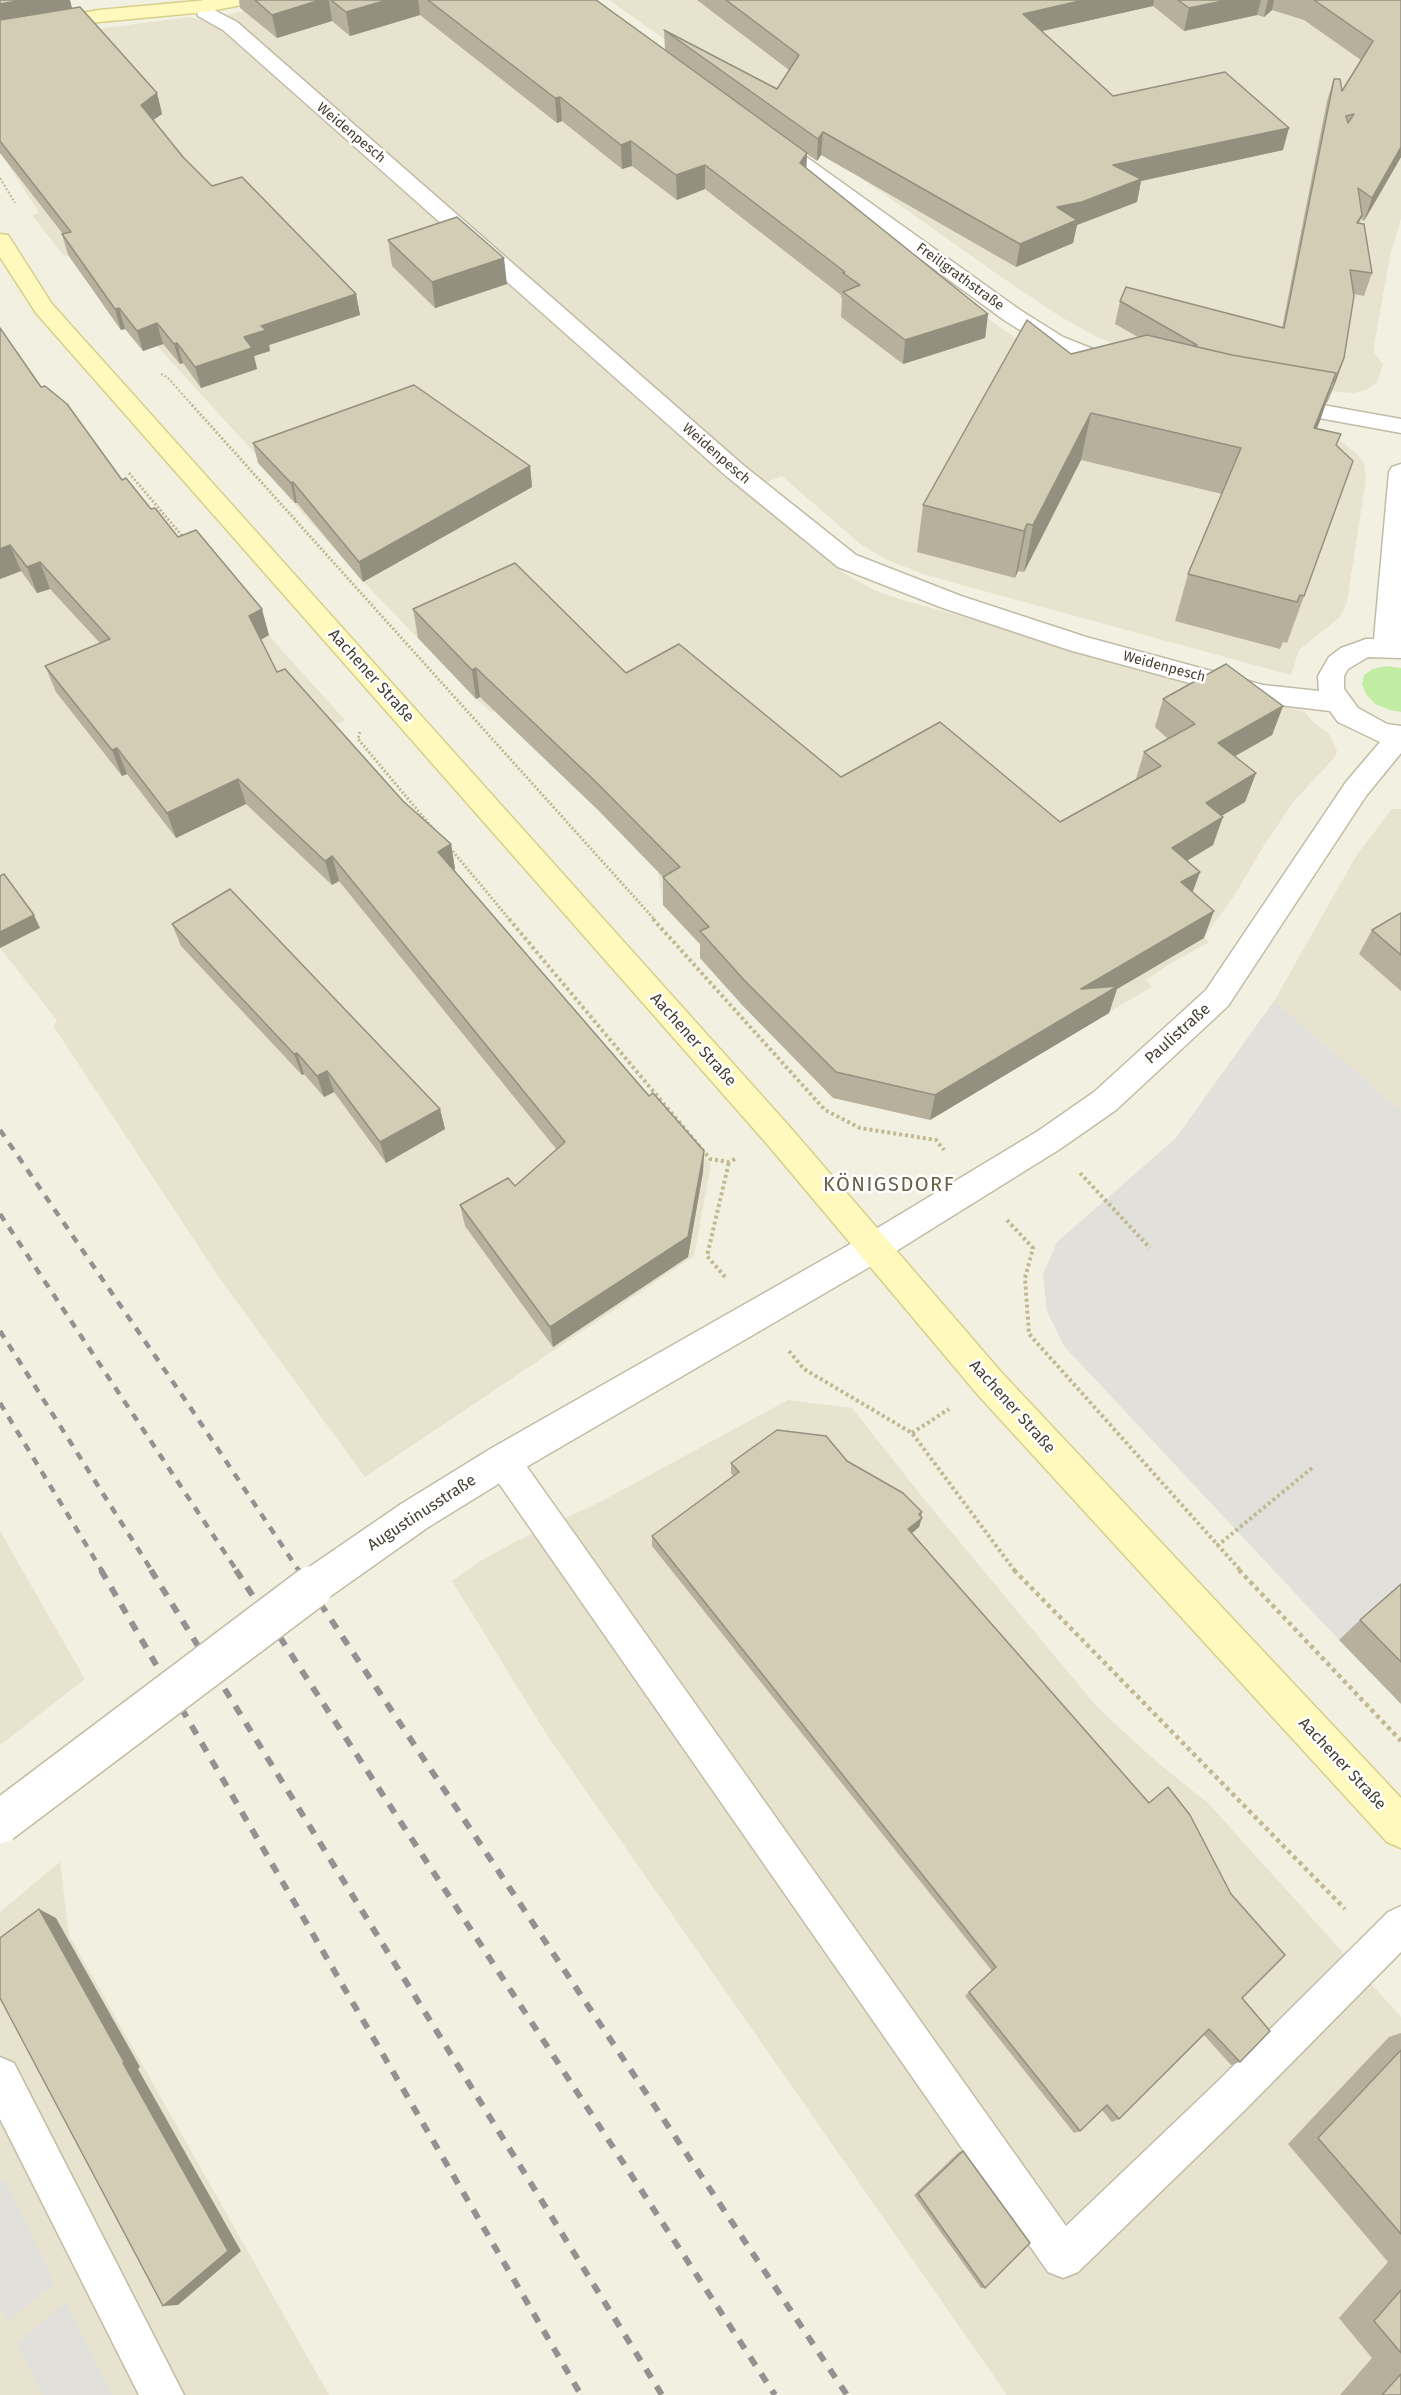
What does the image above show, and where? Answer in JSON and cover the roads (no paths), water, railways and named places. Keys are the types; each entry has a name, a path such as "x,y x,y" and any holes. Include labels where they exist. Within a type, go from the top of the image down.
{"main road":[{"path":"0,33 99,16 205,6 240,0"},
{"name":"Aachener Straße","path":"0,240 44,308 778,1135 1010,1406 1401,1828"}],"street":[{"name":"Weidenpesch","path":"205,6 205,12 230,27 734,470 848,561 952,602 1078,644 1263,694 1338,704"},
{"name":"Freiligrathstraße","path":"758,131 1012,315 1055,342 1098,361 1137,373"},
{"path":"1253,399 1401,426"},
{"path":"1338,704 1331,689 1331,675 1338,663 1350,654 1366,648 1394,648 1401,472"},
{"name":"Paulistraße","path":"873,1248 1049,1140 1105,1101 1217,998 1356,789 1400,736 1380,732 1363,725 1348,715 1338,704"},
{"name":"Augustinusstraße","path":"0,1822 312,1587 414,1516 503,1461 873,1248"}],"lane":[{"path":"503,1461 1063,2257 1230,2097 1391,1935"},
{"path":"0,2077 162,2395"}],"railway":[{"path":"0,1130 188,1404 299,1571"},
{"path":"0,1214 237,1571"},
{"path":"0,1331 152,1571"},
{"path":"0,1403 102,1571"},
{"path":"101,1570 581,2395"},
{"path":"151,1570 662,2395"},
{"path":"236,1570 775,2395"},
{"path":"298,1570 847,2395"}],"district":[{"name":"KÖNIGSDORF","path":"889,1185"}]}
